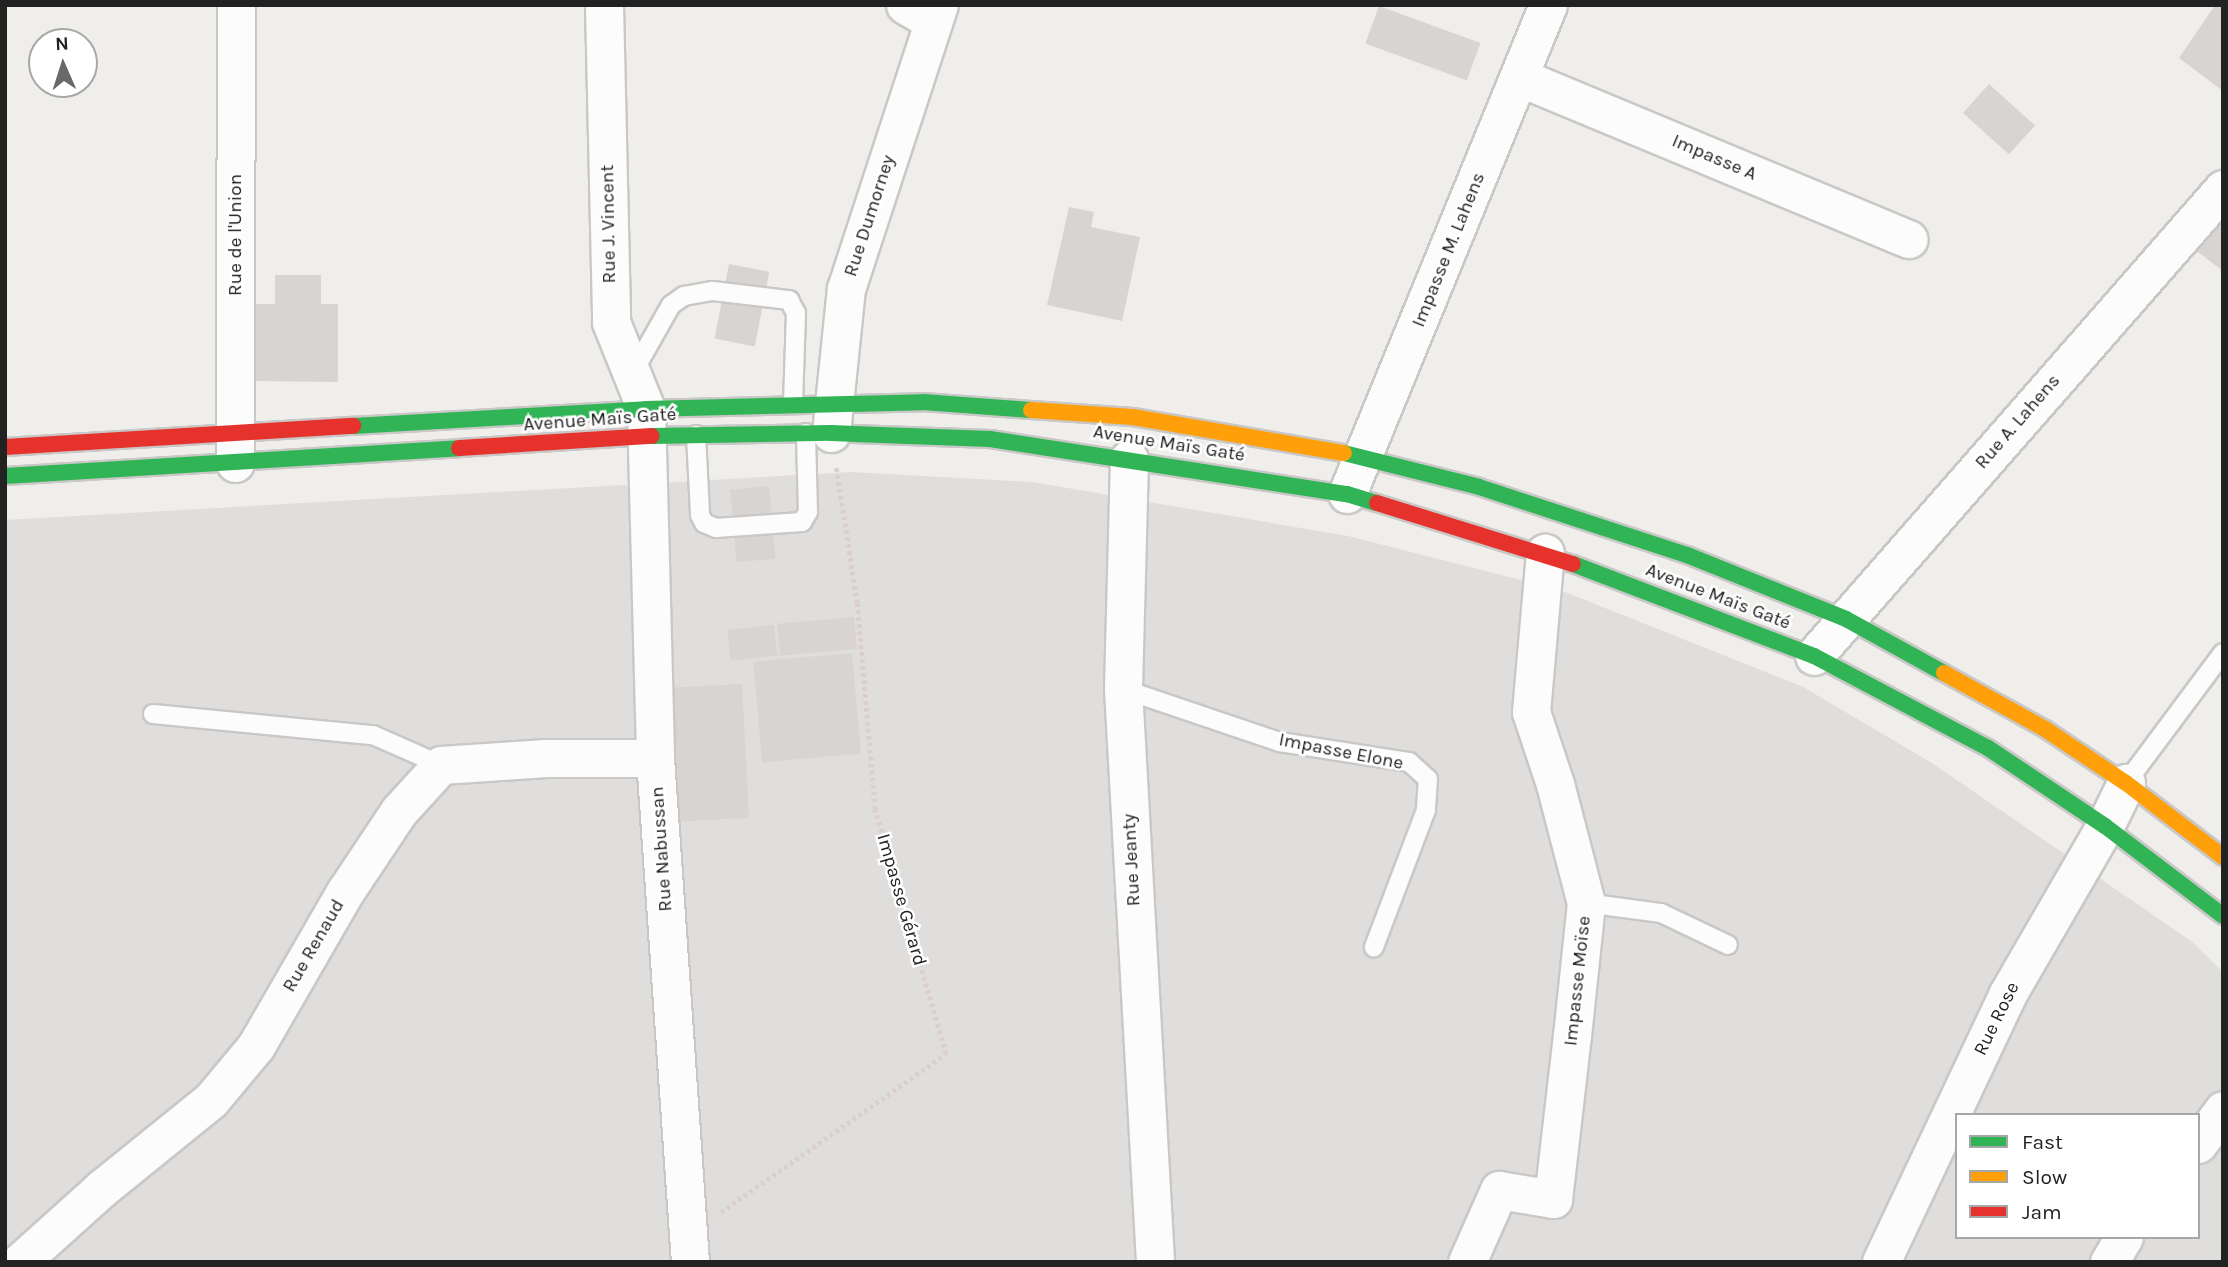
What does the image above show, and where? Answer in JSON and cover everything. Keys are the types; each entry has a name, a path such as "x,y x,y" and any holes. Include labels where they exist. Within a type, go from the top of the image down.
{"main road":[{"name":"Avenue Maïs Gaté","path":"5,476 235,449 647,422 696,435 824,423 923,402 1133,417 1365,456 1479,487 1687,555 1846,619 2045,729 2126,783 2223,857"},
{"name":"Avenue Maïs Gaté","path":"5,447 235,449 647,422 793,404 824,423 990,439 1348,494 1545,553 1814,656 1988,748 2105,825 2223,916"}],"street":[{"name":"Rue de l'Union","path":"235,449 236,5"},
{"name":"Rue J. Vincent","path":"604,5 611,322 632,374 647,422"},
{"name":"Impasse M. Lahens","path":"1348,494 1548,5"},
{"name":"Rue Dumorney","path":"824,423 846,289 926,10"},
{"name":"Impasse A","path":"1518,77 1909,239"},
{"name":"Rue A. Lahens","path":"1814,656 2223,189"},
{"name":"Rue Nabussan","path":"647,422 655,758 689,1248"},
{"name":"Rue Jeanty","path":"1129,459 1123,689 1155,1262"},
{"name":"Impasse Moïse","path":"1468,1262 1499,1190 1553,1199 1586,903 1555,784 1531,712 1545,553"},
{"path":"441,765 546,758 655,758"},
{"name":"Rue Renaud","path":"20,1262 101,1189 211,1100 256,1046 345,892 399,811 441,765"},
{"name":"Rue Rose","path":"1887,1259 2007,995 2105,825 2126,783"},
{"path":"2200,1141 2223,1110"},
{"path":"2109,1262 2123,1239"}],"lane":[{"path":"632,374 671,305 684,296 713,291 789,300 796,313 793,404"},
{"path":"696,435 700,515 704,523 716,528 802,522 808,512 824,423"},
{"path":"2126,783 2223,653"},
{"name":"Impasse Elone","path":"1123,689 1280,742 1409,762 1428,779 1426,810 1374,947"},
{"path":"153,714 373,735 441,765"},
{"path":"1586,903 1661,913 1728,945"}],"path":[{"name":"Impasse Gérard","path":"689,1248 946,1054 875,809 857,603 824,423"}],"shaded area":[{"path":"851,472 1032,482 1348,536 1560,590 1803,687 1932,763 2191,941 2223,972 2223,1262 5,1262 5,520"}],"building":[{"path":"2215,5 2223,5 2223,91 2179,58"},
{"path":"1379,6 1480,43 1467,81 1365,44"},
{"path":"1989,84 2035,125 2009,154 1963,113"},
{"path":"1069,207 1094,212 1091,227 1140,237 1122,321 1047,305"},
{"path":"2223,213 2223,271 2194,249"},
{"path":"729,264 769,272 755,346 714,339"},
{"path":"275,275 321,275 321,304 338,304 338,382 246,381 247,304 275,304"},
{"path":"769,486 775,559 737,562 730,489"},
{"path":"854,617 857,649 780,656 777,624"},
{"path":"774,625 777,656 730,661 727,630"},
{"path":"852,653 861,754 762,762 753,662"},
{"path":"742,684 749,818 680,821 673,688"}],"traffic: fast":[{"path":"353,426 646,409 923,402 1031,410"},
{"path":"652,436 831,433 990,439 1347,494 1377,503"},
{"path":"5,476 459,448"},
{"path":"1344,453 1479,487 1687,555 1846,619 1944,673"},
{"path":"1573,564 1814,656 1988,748 2105,826 2223,916"}],"traffic: slow":[{"path":"1031,410 1133,417 1344,453"},
{"path":"1944,673 2045,729 2126,783 2223,857"}],"traffic: jam":[{"path":"5,447 353,426"},
{"path":"459,448 652,436"},
{"path":"1377,503 1573,564"}]}
